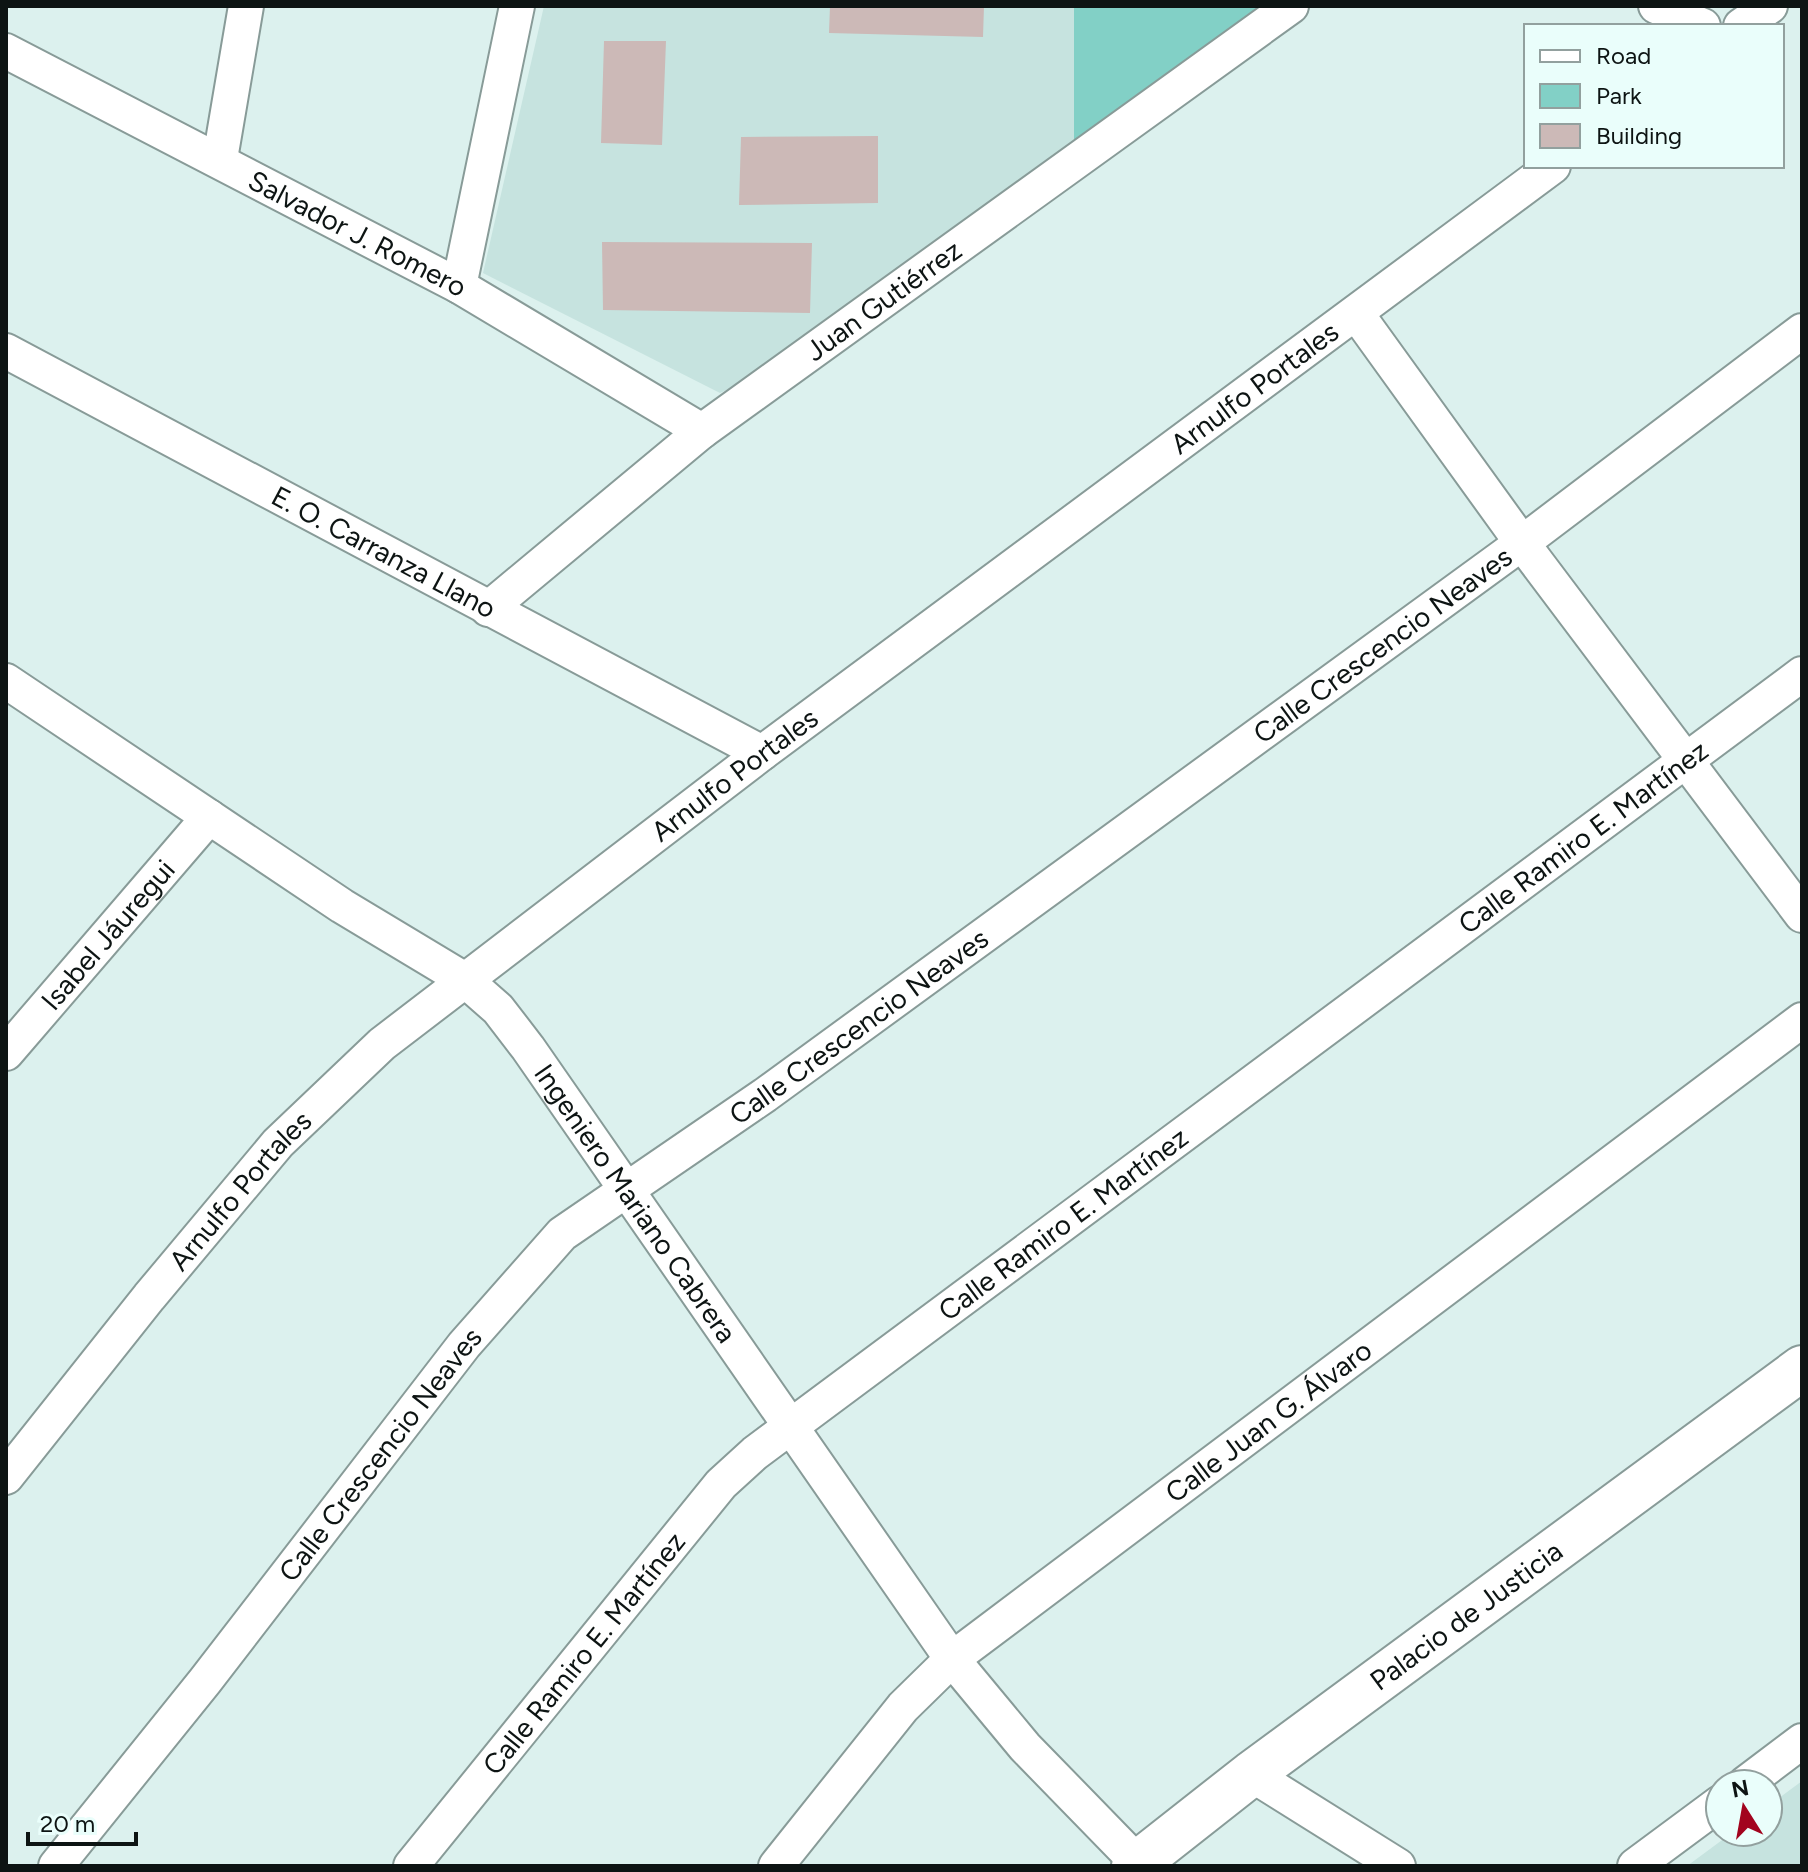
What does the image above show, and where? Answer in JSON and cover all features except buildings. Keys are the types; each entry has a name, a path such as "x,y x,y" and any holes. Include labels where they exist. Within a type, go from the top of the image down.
{"street":[{"path":"220,159 246,6"},
{"path":"459,286 517,6"},
{"name":"Juan Gutiérrez","path":"488,609 702,431 1291,6"},
{"path":"1656,6 1698,24"},
{"path":"1744,24 1770,6"},
{"name":"Salvador J. Romero","path":"6,51 220,159 459,286 702,431"},
{"name":"Arnulfo Portales","path":"6,1477 149,1297 278,1143 382,1044 762,753 1550,168"},
{"path":"1356,313 1522,543 1802,915"},
{"name":"Calle Crescencio Neaves","path":"56,1866 205,1681 464,1345 562,1234 765,1095 1522,543 1802,331"},
{"name":"E. O. Carranza Llano","path":"6,351 762,753"},
{"name":"Calle Ramiro E. Martínez","path":"411,1866 721,1484 791,1426 1802,674"},
{"name":"Ingeniero Mariano Cabrera","path":"6,681 342,906 465,980 498,1009 952,1659 1025,1747 1136,1864"},
{"name":"Isabel Jáuregui","path":"6,1053 209,817"},
{"name":"Calle Juan G. Álvaro","path":"776,1866 903,1707 952,1659 1802,1020"},
{"name":"Palacio de Justicia","path":"1136,1864 1251,1774 1802,1368"},
{"path":"1766,1768 1802,1741"},
{"path":"1251,1774 1398,1866"},
{"path":"1635,1866 1704,1815"}],"shaded area":[{"path":"544,6 1074,6 1074,156 773,368 720,393 483,273"},
{"path":"1802,1781 1802,1866 1687,1866 1711,1848 1784,1848 1784,1794"}],"green space":[{"path":"1074,6 1260,6 1074,156"}]}
